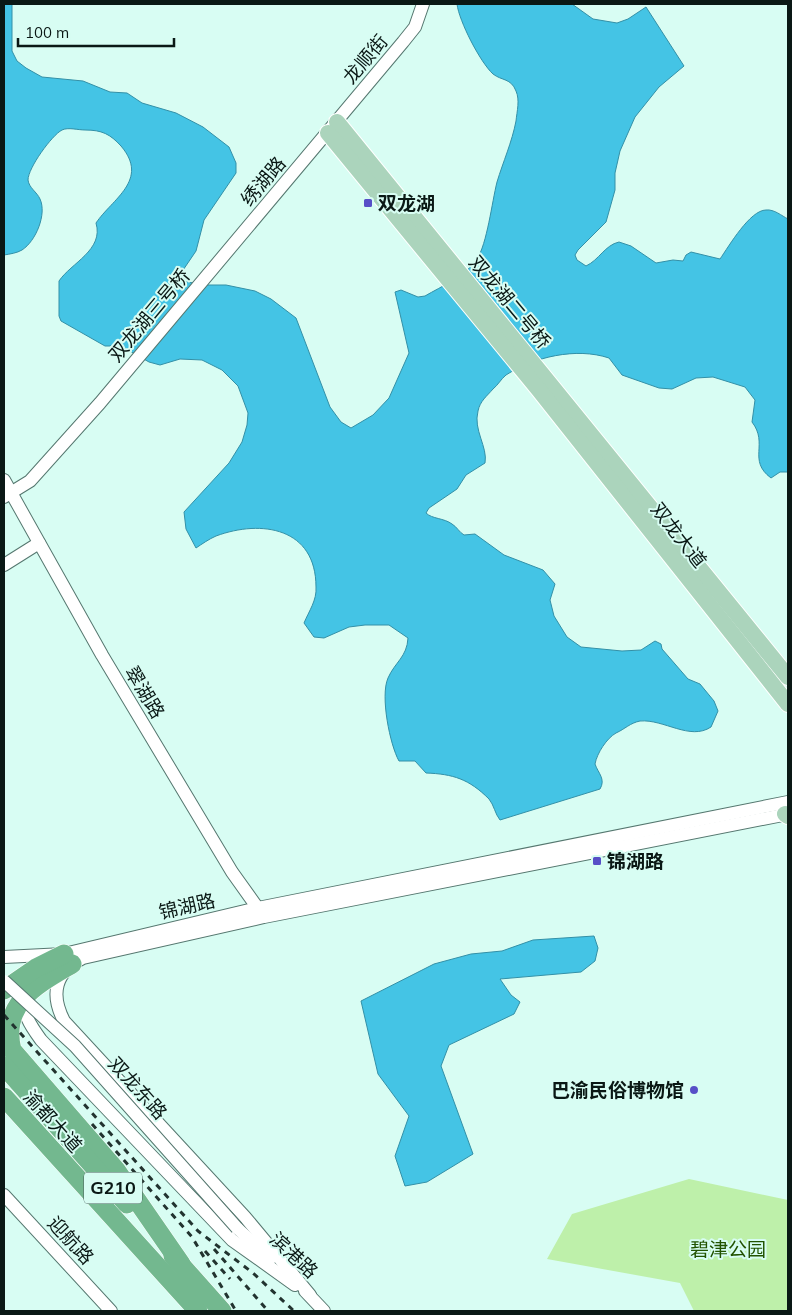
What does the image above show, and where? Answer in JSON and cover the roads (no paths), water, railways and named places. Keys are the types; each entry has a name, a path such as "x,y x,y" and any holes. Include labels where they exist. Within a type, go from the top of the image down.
{"highway":[{"path":"4,990 36,968 68,959"},
{"path":"68,959 26,991 8,1017 8,1038 12,1050 116,1170 181,1264"},
{"name":"渝都大道","path":"4,1066 222,1311"},
{"name":"渝都大道","path":"4,1097 198,1311"}],"main road":[{"name":"双龙湖二号桥","path":"332,128 544,386"},
{"name":"双龙大道","path":"544,386 788,677"},
{"name":"双龙大道","path":"544,386 788,704"}],"street":[{"name":"龙顺街","path":"332,128 415,27 422,4"},
{"name":"绣湖路","path":"228,252 332,128"},
{"name":"双龙湖三号桥","path":"8,495 30,481 100,403 228,252"},
{"name":"翠湖路","path":"4,480 8,495 39,543 102,655 232,872 261,912"},
{"path":"4,565 39,543"},
{"name":"锦湖路","path":"4,957 68,959 261,912 787,811"},
{"path":"68,959 58,982 56,993 57,1007 64,1020 245,1217 310,1295"},
{"name":"双龙东路","path":"4,981 75,1046 237,1228"},
{"path":"26,991 24,1006 27,1018 41,1040 232,1240 310,1295"},
{"name":"迎航路","path":"4,1195 111,1311"},
{"name":"滨港路","path":"237,1228 310,1295 324,1311"}],"water":[{"name":"双龙湖","path":"4,4 12,4 12,51 17,61 26,68 42,77 83,81 110,92 127,93 142,103 176,113 203,127 229,147 236,163 236,173 204,220 196,251 177,279 201,285 226,285 255,291 271,299 296,318 330,407 341,422 351,428 373,415 389,398 409,353 395,292 401,290 418,297 425,296 467,271 481,252 497,182 516,121 518,98 514,87 509,82 493,74 482,60 466,30 457,4 572,4 593,19 617,23 628,19 646,7 684,66 659,87 635,117 620,151 615,173 615,190 606,222 575,255 577,260 586,266 610,246 619,242 631,246 656,263 673,260 683,261 686,255 691,252 720,259 740,230 753,216 766,210 778,213 788,219 788,472 780,472 771,478 760,465 759,438 752,422 755,400 745,387 713,377 696,378 672,389 659,388 622,375 609,358 583,353 569,354 542,359 517,369 506,375 486,396 479,407 477,418 485,463 466,475 457,489 429,508 426,513 449,522 464,535 475,534 504,555 543,570 555,584 550,600 554,616 567,637 581,647 622,651 641,650 655,641 661,644 662,649 688,679 700,684 714,701 718,711 711,727 703,731 694,732 649,721 633,723 613,735 600,751 595,764 602,779 600,789 500,820 489,799 467,782 453,776 426,773 415,761 399,761 392,744 385,696 388,678 403,655 408,638 389,625 349,627 324,638 314,637 304,623 315,596 314,567 307,552 296,540 283,533 268,529 251,528 216,536 196,548 186,529 184,512 229,463 242,442 248,413 238,386 222,370 202,360 180,359 160,365 149,362 121,346 105,346 61,321 59,316 59,281 91,248 97,233 96,223 119,197 130,179 132,169 129,158 113,138 96,131 67,129 62,130 52,138 41,152 28,180 42,205 39,227 32,240 22,250 4,255"},
{"path":"594,936 598,948 595,961 581,972 500,979 511,995 520,1002 514,1014 449,1045 441,1066 473,1154 427,1182 405,1186 395,1156 409,1116 378,1074 361,1001 434,964 471,954 502,951 533,940"}],"railway":[{"path":"4,1015 198,1231 253,1273 294,1311"},
{"path":"92,1124 192,1237 236,1311"},
{"path":"214,1249 268,1311"},
{"path":"205,1251 230,1279"}],"place":[{"name":"双龙湖","path":"368,203"},
{"name":"锦湖路","path":"597,861"},
{"name":"巴渝民俗博物馆","path":"694,1090"}],"park label":[{"name":"碧津公园","path":"728,1249"}]}
